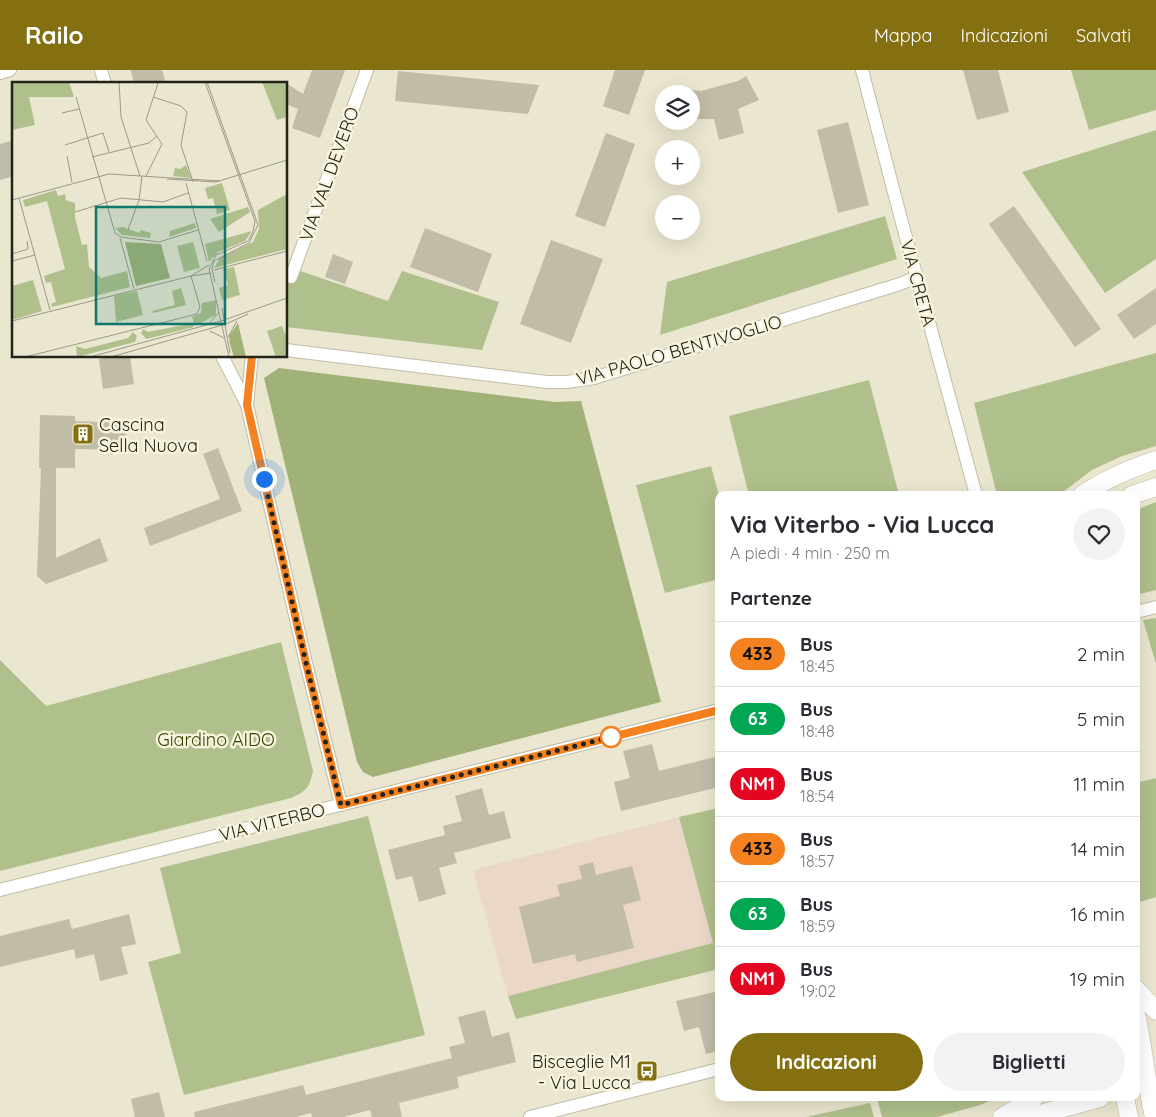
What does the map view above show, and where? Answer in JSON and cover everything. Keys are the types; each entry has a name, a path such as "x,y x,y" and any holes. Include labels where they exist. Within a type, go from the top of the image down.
{"main road":[{"path":"1088,491 1123,471 1156,460"},
{"path":"1140,492 1156,487"},
{"path":"1140,993 1156,1011"},
{"path":"1140,1034 1144,1053 1146,1084 1154,1117"},
{"path":"1002,1117 1029,1101"},
{"path":"1029,1117 1089,1101"},
{"path":"1126,1101 1129,1117"}],"street":[{"path":"0,73 10,70"},
{"name":"VIA VAL DEVERO","path":"291,277 367,70"},
{"name":"VIA CRETA","path":"862,70 975,491"},
{"name":"VIA PAOLO BENTIVOGLIO","path":"288,350 547,382 567,382 603,375 890,287 916,276"},
{"path":"223,358 247,405 306,663 341,805"},
{"path":"247,405 252,358"},
{"path":"1140,611 1156,607"},
{"name":"VIA VITERBO","path":"0,890 715,711"},
{"path":"530,1117 715,1071"}],"shaded area":[{"path":"679,817 713,943 508,996 473,870"}],"green space":[{"path":"1071,70 1156,70 1156,110 1089,130"},
{"path":"1156,130 1156,259 1105,293 1022,172"},
{"path":"885,216 897,259 660,335 667,282"},
{"path":"288,267 388,301 402,271 499,302 482,350 288,327"},
{"path":"1156,353 1156,446 1122,456 1092,470 1064,491 996,491 974,403"},
{"path":"279,368 555,402 581,401 661,702 373,777 363,772 357,762 264,378"},
{"path":"869,380 898,491 748,491 729,416"},
{"path":"711,466 718,491 715,491 715,580 665,593 636,485"},
{"path":"1156,502 1156,590 1140,594 1140,508"},
{"path":"1156,618 1156,664 1143,620"},
{"name":"Giardino AIDO","path":"281,642 313,771 304,791 291,798 0,871 0,660 46,706"},
{"path":"1156,778 1156,897 1140,902 1140,782"},
{"path":"715,809 715,970 516,1019 508,996 713,943 679,817"},
{"path":"368,816 425,1035 184,1095 148,962 181,953 160,868"},
{"path":"878,1101 989,1101 937,1117 882,1117"},
{"path":"870,1103 874,1117 806,1117"}],"building":[{"path":"131,70 162,70 165,82 134,82"},
{"path":"312,70 345,70 320,138 292,128 298,109 288,105 288,84 303,94"},
{"path":"615,70 645,70 629,115 603,106"},
{"path":"963,70 998,70 1009,112 977,120"},
{"path":"398,71 539,85 528,114 395,101"},
{"path":"746,76 759,100 738,109 744,133 719,140 714,119 700,119 700,91 738,81"},
{"path":"848,122 869,205 838,213 817,130"},
{"path":"606,133 635,144 605,227 575,216"},
{"path":"12,141 12,177 0,180 0,144"},
{"path":"1014,206 1101,329 1075,347 989,224"},
{"path":"425,228 492,254 478,292 410,267"},
{"path":"551,240 603,259 571,343 520,324"},
{"path":"333,254 353,262 345,284 325,277"},
{"path":"1156,288 1156,324 1134,339 1117,315"},
{"path":"130,358 134,384 103,389 99,359"},
{"path":"40,415 75,416 75,421 126,423 127,446 115,445 115,450 75,449 75,468 56,468 56,558 100,538 108,561 46,584 37,576 41,468 39,468"},
{"name":"Cascina Sella Nuova","path":"218,448 242,511 150,546 144,528 220,499 203,454"},
{"path":"652,744 659,771 715,757 715,788 621,811 614,782 630,778 623,751"},
{"path":"482,788 489,815 504,811 511,838 454,853 457,863 439,868 446,894 419,902 412,876 396,880 388,850 445,835 443,826 462,821 455,796"},
{"path":"593,862 596,875 632,866 641,900 623,905 634,948 577,962 575,954 533,964 519,907 560,896 557,885 582,879 579,866"},
{"path":"129,914 136,944 121,947 128,974 100,981 94,954 76,959 74,949 0,967 0,936 69,919 72,929"},
{"path":"715,992 715,1052 706,1054 699,1027 684,1031 676,1001"},
{"path":"485,1010 492,1037 509,1032 516,1062 457,1077 459,1088 399,1103 402,1117 372,1117 370,1110 343,1117 312,1117 311,1113 296,1117 195,1117 194,1112 303,1085 306,1095 452,1058 449,1047 465,1043 458,1017"},
{"path":"159,1092 165,1117 135,1117 131,1099"}],"bus line":[{"name":"433","path":"252,358 247,405 306,663 341,805 715,711"}],"place":[{"name":"Cascina Sella Nuova","path":"83,434"},
{"name":"Bisceglie M1 - Via Lucca","path":"647,1071"}],"route":[{"path":"264,479 341,805 611,737"}]}
